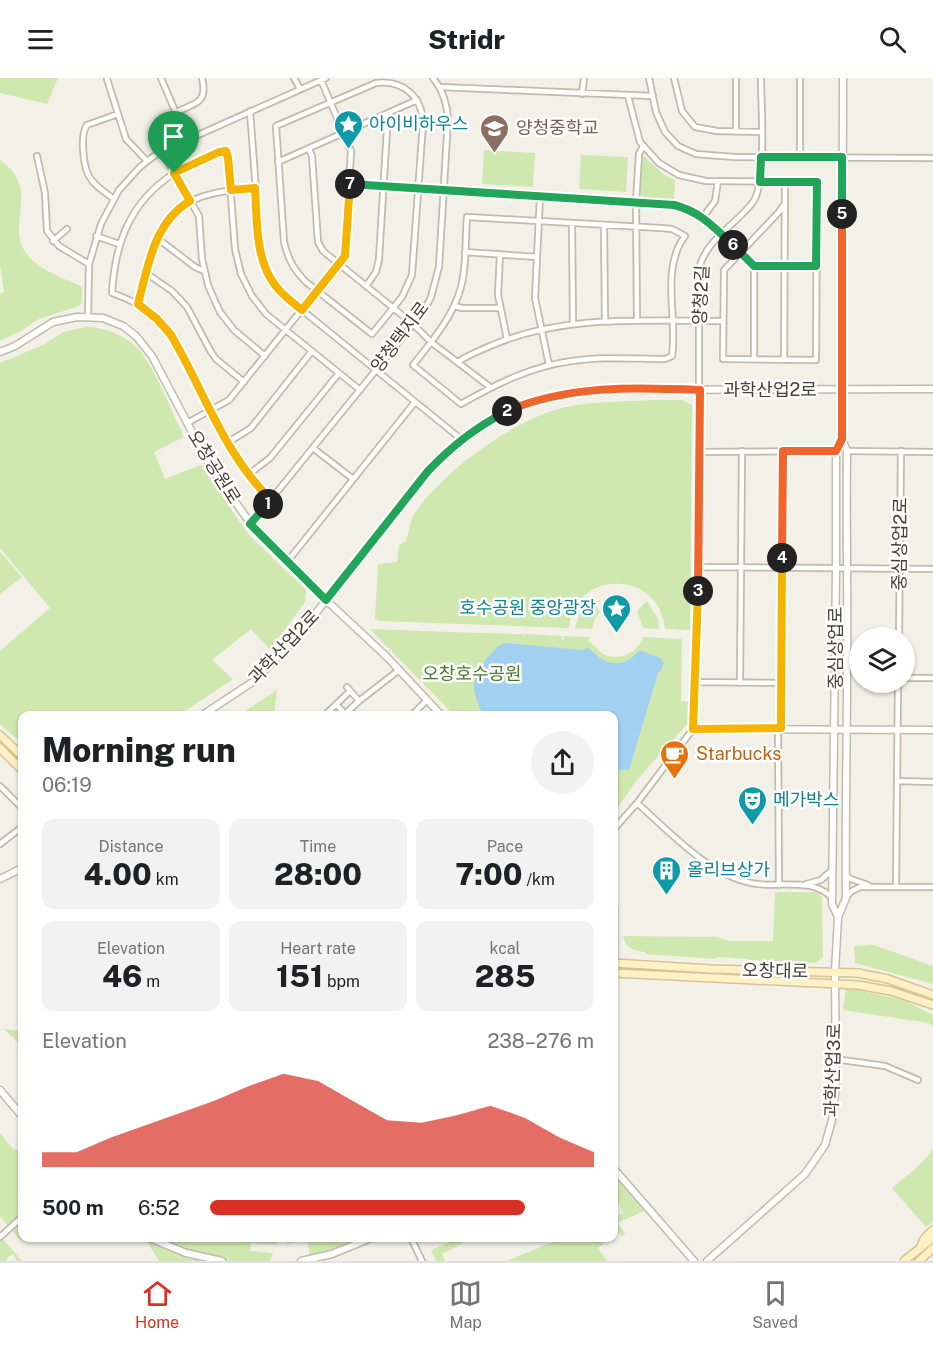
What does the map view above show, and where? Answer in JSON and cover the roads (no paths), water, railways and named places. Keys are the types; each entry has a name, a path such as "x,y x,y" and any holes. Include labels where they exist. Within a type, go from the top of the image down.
{"main road":[{"path":"0,735 18,752"},
{"path":"0,748 18,766"},
{"name":"오창대로","path":"618,961 711,969 858,973 888,979 933,995"},
{"name":"오창대로","path":"618,973 858,985 891,991 933,1005"},
{"path":"920,1248 924,1239 933,1230"},
{"path":"904,1261 933,1238"},
{"path":"919,1261 931,1252"}],"street":[{"path":"161,78 187,139"},
{"path":"176,112 203,98 202,78"},
{"path":"294,78 300,89"},
{"name":"양청택지로","path":"250,524 413,324 431,297 438,277 448,119 446,102 440,87 433,78"},
{"path":"582,94 584,78"},
{"path":"649,78 661,126 671,140 685,150 705,156 933,158"},
{"path":"674,78 682,111 695,127 703,130 761,132"},
{"path":"736,78 736,131"},
{"name":"양청2길","path":"693,729 699,567 698,321 700,263 710,247 758,194 761,157 761,78"},
{"path":"800,78 800,157"},
{"name":"중심상업로","path":"835,972 838,917 846,898 847,451 842,439 843,78"},
{"path":"107,79 128,143 147,161"},
{"path":"87,317 89,264 96,236 114,199 129,178 147,161 187,139 323,79 351,151 345,256 229,400 187,423"},
{"path":"382,82 402,86 417,100 423,123 412,275 407,289 372,334 297,273 286,254 276,126 382,82"},
{"path":"440,87 653,96"},
{"path":"628,96 632,116 643,146 659,163 679,175 698,181 817,182 816,360 723,359 724,270 785,203"},
{"path":"278,162 417,100"},
{"path":"250,111 260,244 265,265 273,283 302,310 461,439"},
{"path":"366,286 374,277 378,267 388,113"},
{"path":"114,199 94,183 88,175 82,132 91,123 118,114"},
{"path":"637,320 636,202 639,154 643,146"},
{"path":"309,148 312,156 318,242 323,250 413,324 431,342 490,387"},
{"path":"271,500 248,474 227,443 171,335 157,319 138,304 112,293 119,244 142,201 174,173 219,152 226,151 235,249 241,274 258,305 360,390"},
{"path":"162,152 199,216 204,271 220,312 234,330 265,356"},
{"path":"37,156 45,193 47,231 53,241 89,264"},
{"path":"703,217 715,201 718,181"},
{"path":"784,359 785,182"},
{"path":"349,184 674,205 703,217 754,266 816,266"},
{"path":"138,304 157,238 171,215 190,201 207,194 255,188"},
{"path":"540,197 536,298 549,365"},
{"path":"467,217 572,223 672,230 685,236 676,250 673,266 673,353 669,358 589,359 549,365 530,370 490,387 461,404 412,365 443,327 454,306 461,287 467,217"},
{"path":"572,223 573,323"},
{"path":"604,225 605,320"},
{"path":"53,241 67,229"},
{"path":"96,236 119,244"},
{"path":"157,238 195,267 204,271"},
{"path":"465,252 537,257"},
{"path":"500,254 498,285 500,308 507,339"},
{"path":"754,266 754,359"},
{"path":"146,273 188,307 216,359 244,382"},
{"path":"454,306 500,308"},
{"name":"오창공원로","path":"0,352 15,346 53,322 87,317 112,321 142,341 220,482 250,524 399,670 437,711"},
{"path":"458,362 466,356 507,339 542,328 573,323 605,320 723,321"},
{"path":"227,443 251,428 312,351"},
{"path":"248,474 270,458 339,373"},
{"name":"과학산업2로","path":"209,711 243,690 265,671 297,637 428,471 461,439 507,411 563,393 617,389 933,389"},
{"path":"287,562 415,402"},
{"name":"중심상업로","path":"838,917 832,904 832,869 836,451 842,439"},
{"path":"313,448 353,479"},
{"path":"740,682 742,451"},
{"path":"779,885 783,451"},
{"path":"698,452 836,451"},
{"path":"847,451 933,452"},
{"name":"중심상업2로","path":"899,627 900,452"},
{"path":"699,567 933,569"},
{"path":"348,711 399,670"},
{"path":"915,678 933,678"},
{"path":"695,682 781,683"},
{"path":"329,711 349,689 359,701"},
{"path":"896,886 898,693"},
{"path":"416,711 427,700"},
{"path":"336,704 342,711"},
{"path":"618,824 693,729 933,730"},
{"path":"897,781 933,782"},
{"path":"0,786 18,804"},
{"path":"637,802 705,861 725,874 756,884 818,887 832,898"},
{"path":"1,841 18,830"},
{"path":"800,885 821,880 832,869"},
{"path":"0,879 18,870"},
{"path":"846,875 850,879 870,886"},
{"path":"846,898 860,887 933,887"},
{"name":"과학산업3로","path":"707,1261 795,1185 825,1145 832,1120 836,1084 835,972"},
{"path":"835,1059 885,1066 918,1080"},
{"path":"0,1090 18,1111"},
{"path":"618,1174 694,1261"},
{"path":"0,1236 18,1220"},
{"path":"160,1242 186,1253 222,1261"},
{"path":"301,1261 332,1254 361,1242"},
{"path":"413,1242 422,1261"}],"water":[{"path":"505,643 581,650 589,648 601,659 614,663 627,661 640,650 660,658 664,663 658,673 629,770 618,770 618,711 481,711 474,692 475,679 481,667"}],"place":[{"name":"아이비하우스","path":"348,150"},
{"name":"양청중학교","path":"495,154"},
{"name":"호수공원 중앙광장","path":"617,634"},
{"name":"Starbucks","path":"675,780"},
{"name":"메가박스","path":"752,826"},
{"name":"올리브상가","path":"666,896"}],"park label":[{"name":"오창호수공원","path":"472,674"}]}
